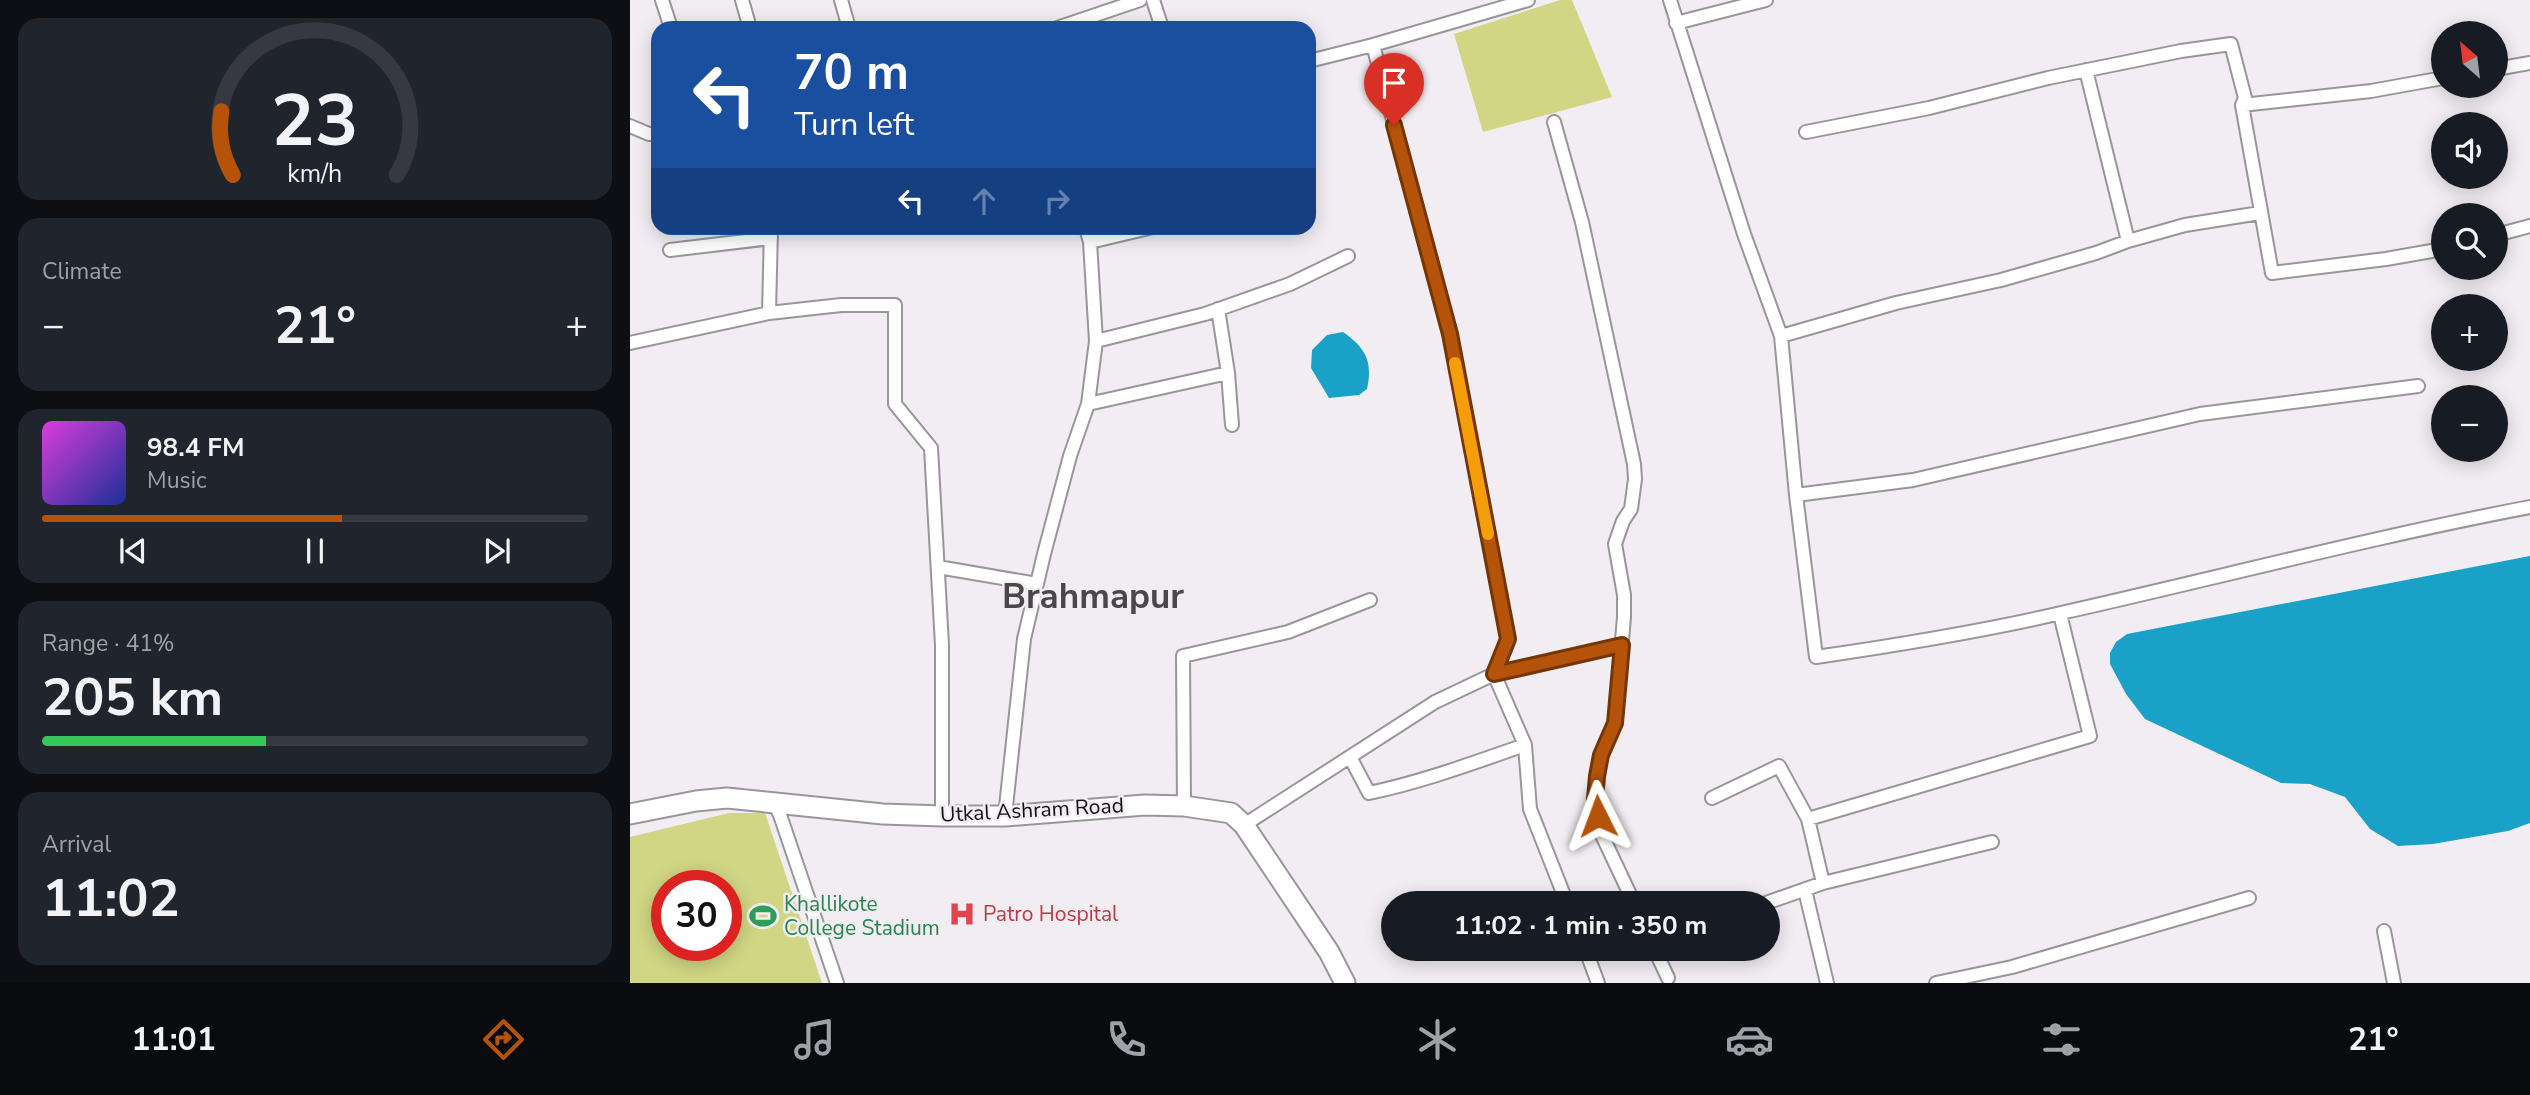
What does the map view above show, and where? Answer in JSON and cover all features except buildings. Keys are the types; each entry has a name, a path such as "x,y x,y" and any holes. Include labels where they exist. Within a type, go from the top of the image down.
{"main road":[{"name":"Utkal Ashram Road","path":"630,814 727,798 883,814 942,816 1005,816 1145,805 1184,806 1231,813 1244,825"},
{"path":"1244,825 1329,952 1345,983"}],"street":[{"path":"662,0 669,21"},
{"path":"743,0 748,21"},
{"path":"841,0 847,21"},
{"path":"1077,21 1139,0"},
{"path":"1153,0 1160,21"},
{"path":"1316,59 1528,0"},
{"path":"1670,0 1744,234 1781,336 1796,495 1816,657 1936,638 2060,614 2419,528 2530,507"},
{"path":"1676,23 1766,0"},
{"path":"1806,132 1929,108 2086,70 2231,44 2245,98 2242,105 2272,273 2431,251"},
{"path":"1373,45 1450,334 1473,448 1508,639 1494,674 1525,745 1530,809 1562,891"},
{"path":"2508,67 2530,63"},
{"path":"2086,70 2127,241"},
{"path":"2242,105 2371,91 2431,80"},
{"path":"1553,122 1583,222 1634,464 1631,509 1623,521 1615,544 1624,595 1615,723 1601,755 1595,799 1601,833 1628,891"},
{"path":"630,126 651,134"},
{"path":"1781,336 1896,303 2001,280 2185,225 2260,213"},
{"path":"2508,232 2530,226"},
{"path":"670,250 759,235"},
{"path":"769,313 771,235"},
{"path":"1005,816 1024,639 1070,456 1088,404 1096,341 1088,235"},
{"path":"1090,242 1120,235"},
{"path":"1096,341 1218,309 1290,284 1348,256"},
{"path":"630,343 769,313 841,305 895,305 895,404 931,448 942,645 942,816"},
{"path":"1218,309 1228,373 1232,425"},
{"path":"1088,404 1228,373"},
{"path":"1796,495 1913,480 2200,414 2418,386"},
{"path":"938,567 1037,584"},
{"path":"1184,806 1183,656 1289,632 1370,600"},
{"path":"1808,820 2090,736 2060,614"},
{"path":"1244,825 1435,702 1494,674 1622,645"},
{"path":"1350,757 1369,793 1425,780 1525,745"},
{"path":"1712,799 1779,766 1808,820 1823,883"},
{"path":"773,801 837,983"},
{"path":"1780,898 1823,883 1992,842"},
{"path":"1805,890 1827,983"},
{"path":"1936,983 2012,967 2249,898"},
{"path":"2384,931 2394,983"},
{"path":"1590,961 1598,983"},
{"path":"1660,961 1668,978"}],"green space":[{"path":"1560,0 1572,0 1612,97 1483,132 1454,34"},
{"name":"Khallikote College Stadium","path":"729,813 765,813 822,983 630,983 630,837"}],"water":[{"path":"1343,332 1366,356 1369,371 1367,389 1359,395 1329,398 1311,368 1312,350 1327,335"},
{"path":"2530,556 2530,823 2508,831 2433,844 2398,846 2370,829 2345,797 2310,784 2281,783 2145,719 2126,694 2110,664 2110,653 2116,642 2127,634"}],"slow traffic":[{"path":"1455,363 1488,534"}],"place":[{"name":"Patro Hospital","path":"962,914"},
{"name":"Khallikote College Stadium","path":"763,916"}],"district":[{"name":"Brahmapur","path":"1093,596"}],"route":[{"path":"1394,125 1450,334 1508,639 1494,674 1622,645 1615,723 1601,755 1597,776 1595,799 1598,816"}]}
